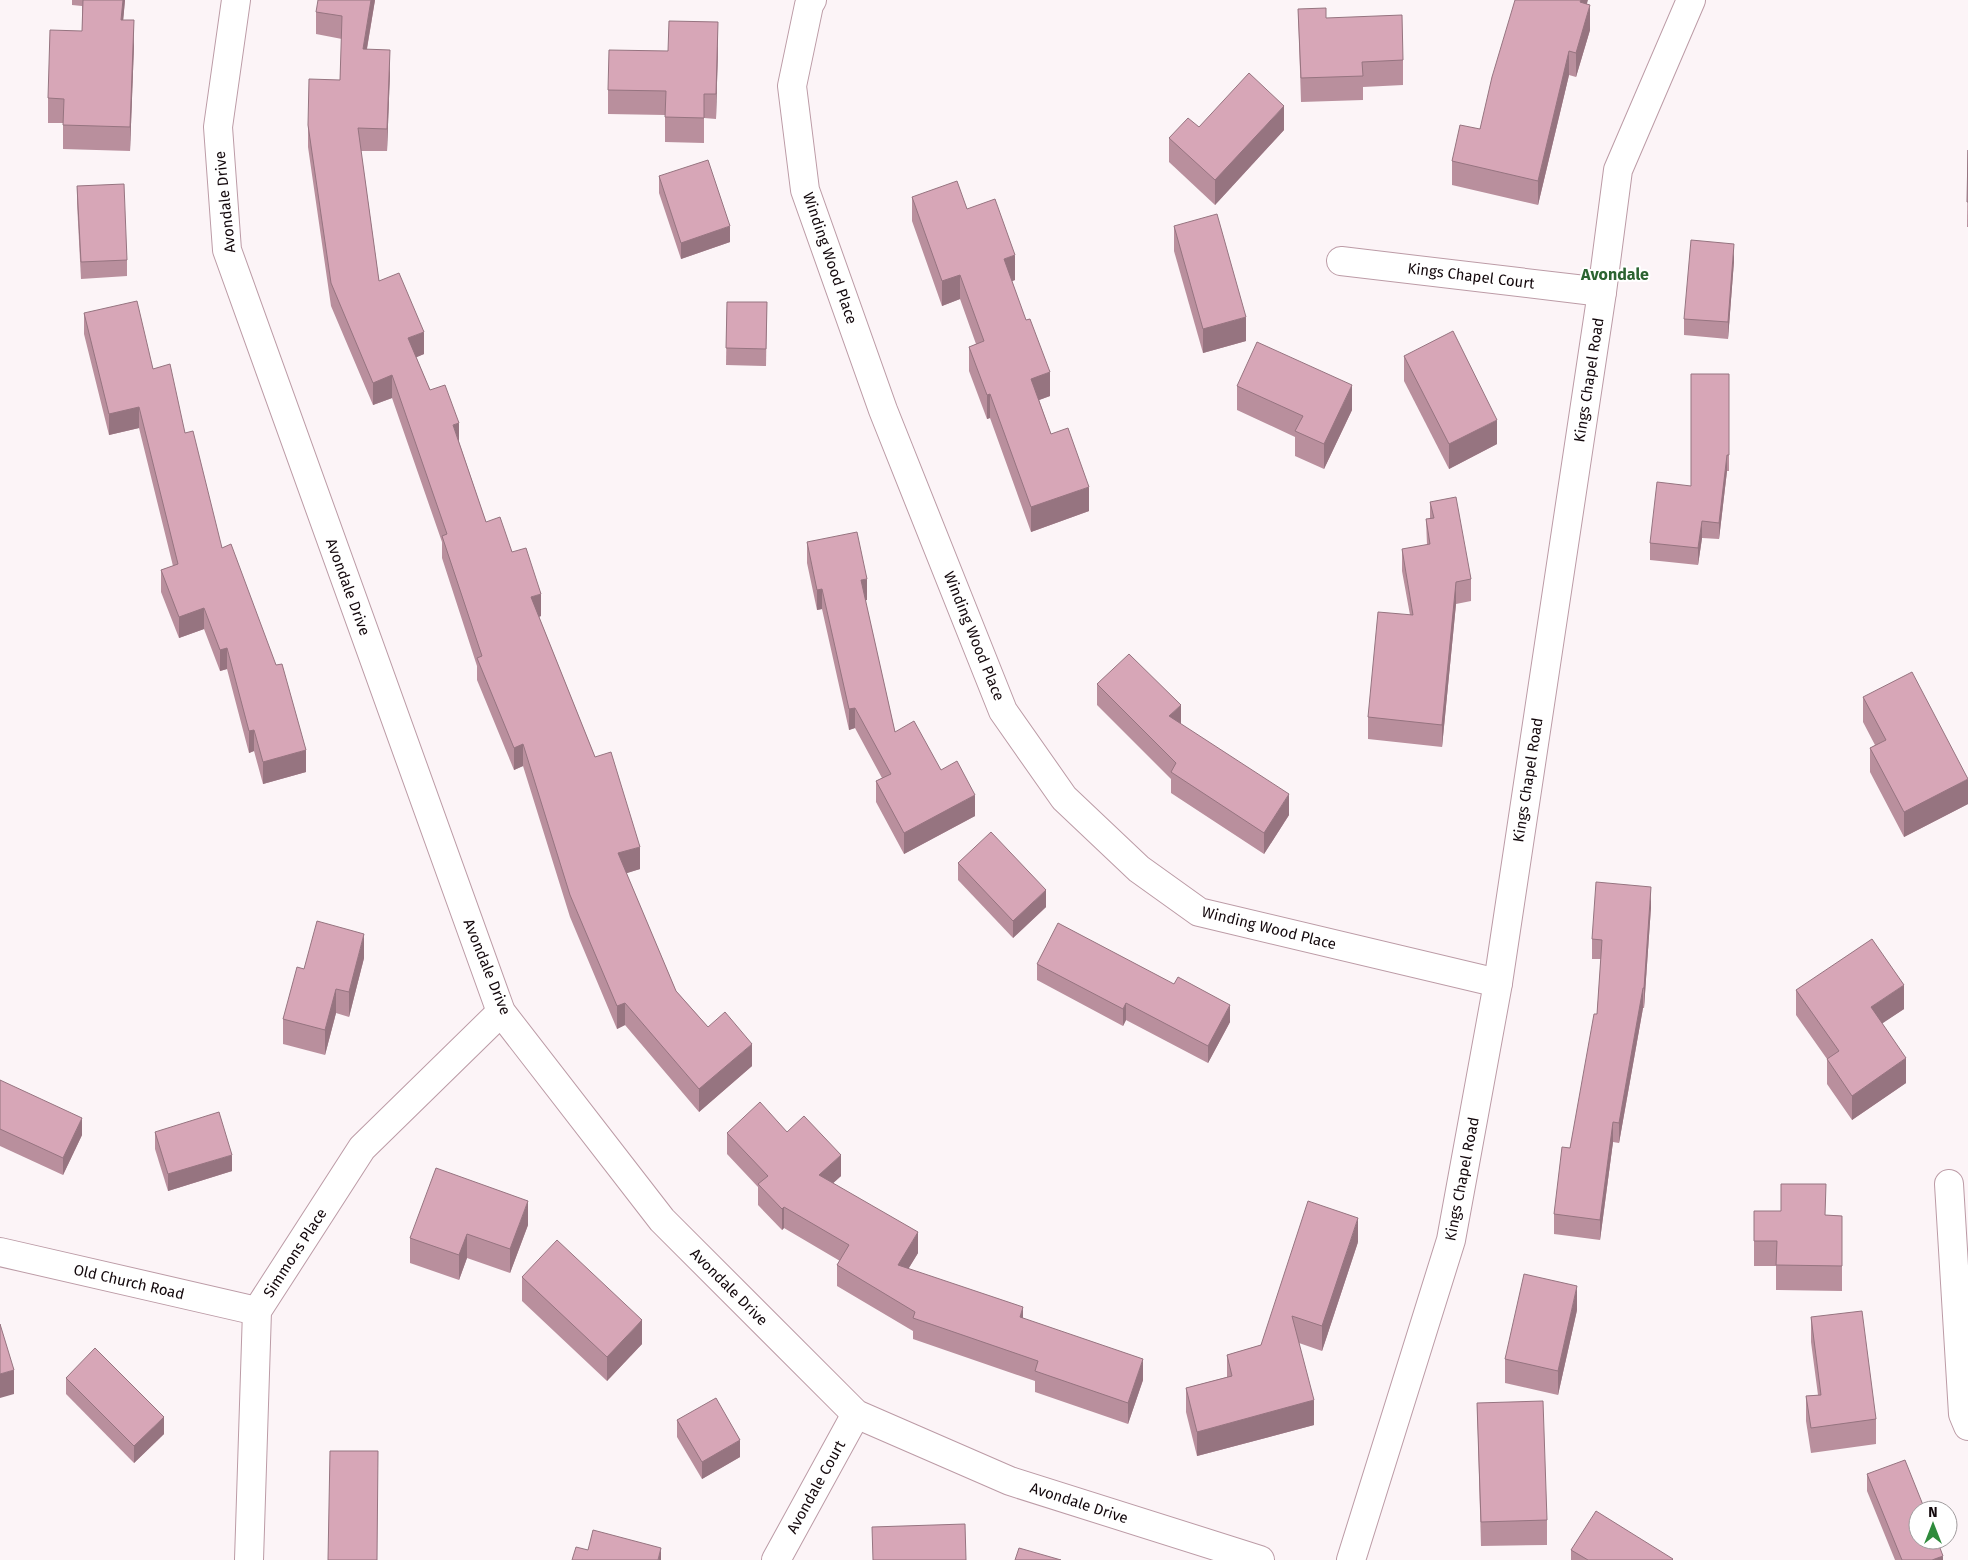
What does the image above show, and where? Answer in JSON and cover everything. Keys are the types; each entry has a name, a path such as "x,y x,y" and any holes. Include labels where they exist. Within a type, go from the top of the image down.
{"street":[{"name":"Avondale Drive","path":"236,0 218,126 227,250 501,1012 662,1220 856,1414 1010,1481 1260,1560"},
{"name":"Winding Wood Place","path":"812,0 809,5 792,86 806,190 883,410 1003,711 1058,790 1064,798 1139,869 1199,912 1498,983"},
{"name":"Kings Chapel Road","path":"1351,1560 1451,1240 1498,983 1602,292 1618,170 1691,0"},
{"name":"Kings Chapel Court","path":"1340,261 1602,292"},
{"name":"Simmons Place","path":"249,1560 257,1311 362,1148 501,1012"},
{"path":"1949,1184 1963,1414 1968,1426"},
{"name":"Old Church Road","path":"0,1252 257,1311"},
{"name":"Avondale Court","path":"776,1560 856,1414"}],"building":[{"path":"83,0 123,0 121,20 134,20 130,127 63,125 64,99 48,98 50,30 82,31"},
{"path":"318,0 371,0 363,49 390,50 387,129 358,128 379,281 399,273 424,332 408,338 430,390 445,385 459,423 453,425 486,522 500,517 512,552 526,548 541,594 531,597 595,757 611,752 640,847 618,853 676,991 708,1027 725,1012 752,1044 699,1089 625,1003 617,1006 570,895 523,744 514,748 477,658 482,656 442,536 447,534 392,375 373,383 331,283 308,125 309,79 340,80 342,16 316,12"},
{"path":"1515,0 1581,0 1580,2 1590,5 1576,53 1569,51 1538,181 1452,161 1460,125 1480,129 1492,77"},
{"path":"1326,8 1326,18 1402,15 1403,60 1362,62 1363,76 1301,78 1298,9"},
{"path":"669,21 718,22 716,94 704,94 704,118 665,117 666,91 608,90 609,50 668,51"},
{"path":"1249,73 1284,106 1215,180 1169,138 1188,118 1199,127"},
{"path":"1968,150 1968,202 1967,202"},
{"path":"708,160 730,226 681,243 659,176"},
{"path":"957,181 967,209 995,199 1015,255 1004,259 1026,320 1030,319 1050,372 1031,379 1051,434 1068,428 1089,487 1031,507 990,394 987,395 969,347 984,341 960,275 942,281 912,197"},
{"path":"124,184 127,260 81,262 77,186"},
{"path":"1217,214 1246,317 1203,329 1174,226"},
{"path":"1691,240 1734,244 1728,322 1684,319"},
{"path":"137,301 153,369 170,364 185,433 193,431 222,548 231,544 276,665 282,664 306,750 263,762 254,730 249,731 227,648 220,650 204,608 179,617 161,570 178,564 139,407 109,414 84,313"},
{"path":"727,302 767,302 766,349 726,348"},
{"path":"1453,331 1497,420 1449,444 1404,356"},
{"path":"1257,342 1352,385 1324,444 1295,431 1303,416 1237,386"},
{"path":"1691,374 1729,374 1729,455 1727,455 1719,523 1702,521 1698,548 1650,543 1657,482 1691,486"},
{"path":"1456,497 1471,579 1456,582 1442,725 1368,717 1378,612 1413,615 1402,549 1430,544 1426,519 1434,518 1430,502"},
{"path":"857,532 867,579 861,580 895,732 914,721 941,770 957,761 975,795 904,833 876,781 891,774 855,708 849,709 822,589 817,590 807,542"},
{"path":"1129,654 1181,705 1169,716 1289,794 1264,833 1171,772 1176,763 1097,684"},
{"path":"1912,672 1968,779 1904,812 1870,748 1886,740 1863,697"},
{"path":"991,832 1046,890 1013,921 958,863"},
{"path":"1596,882 1651,887 1644,988 1619,1123 1613,1122 1600,1220 1554,1214 1562,1147 1570,1148 1594,1014 1597,1014 1602,940 1592,939"},
{"path":"317,921 364,934 349,992 336,989 325,1030 283,1019 297,967 304,969"},
{"path":"1058,923 1174,984 1178,977 1230,1005 1208,1046 1126,1003 1123,1009 1037,964"},
{"path":"1872,939 1904,985 1871,1007 1906,1058 1852,1096 1827,1059 1839,1051 1796,990"},
{"path":"0,1080 82,1118 63,1158 0,1129"},
{"path":"760,1102 787,1132 804,1116 841,1155 819,1175 918,1232 898,1265 1023,1307 1020,1317 1143,1359 1128,1403 1035,1371 1038,1361 913,1318 915,1312 837,1265 849,1245 784,1207 782,1209 758,1184 768,1176 727,1133"},
{"path":"219,1112 232,1155 168,1174 155,1132"},
{"path":"436,1168 528,1201 510,1249 467,1234 459,1255 410,1238"},
{"path":"1781,1184 1826,1184 1825,1215 1842,1216 1842,1266 1776,1265 1777,1241 1754,1241 1754,1211 1781,1211"},
{"path":"1308,1201 1358,1218 1322,1326 1292,1316 1314,1400 1197,1432 1186,1388 1232,1376 1227,1355 1261,1345"},
{"path":"557,1240 642,1320 607,1357 522,1277"},
{"path":"1524,1274 1577,1286 1558,1371 1505,1359"},
{"path":"1862,1311 1876,1419 1811,1428 1806,1396 1821,1395 1811,1317"},
{"path":"0,1324 14,1370 0,1374"},
{"path":"95,1348 164,1417 134,1446 66,1378"},
{"path":"716,1398 740,1440 702,1462 677,1420"},
{"path":"1543,1401 1547,1520 1481,1522 1477,1403"},
{"path":"330,1451 378,1451 377,1560 328,1560"},
{"path":"1905,1460 1921,1500 1908,1500 1908,1550 1941,1550 1943,1556 1932,1560 1902,1560 1867,1474"},
{"path":"1596,1511 1673,1559 1588,1560 1571,1550"},
{"path":"965,1524 966,1560 873,1560 872,1527"},
{"path":"593,1530 661,1548 658,1560 572,1560 576,1547 588,1550"},
{"path":"1019,1548 1061,1560 1015,1560"}],"district":[{"name":"Avondale","path":"1615,274"}]}
